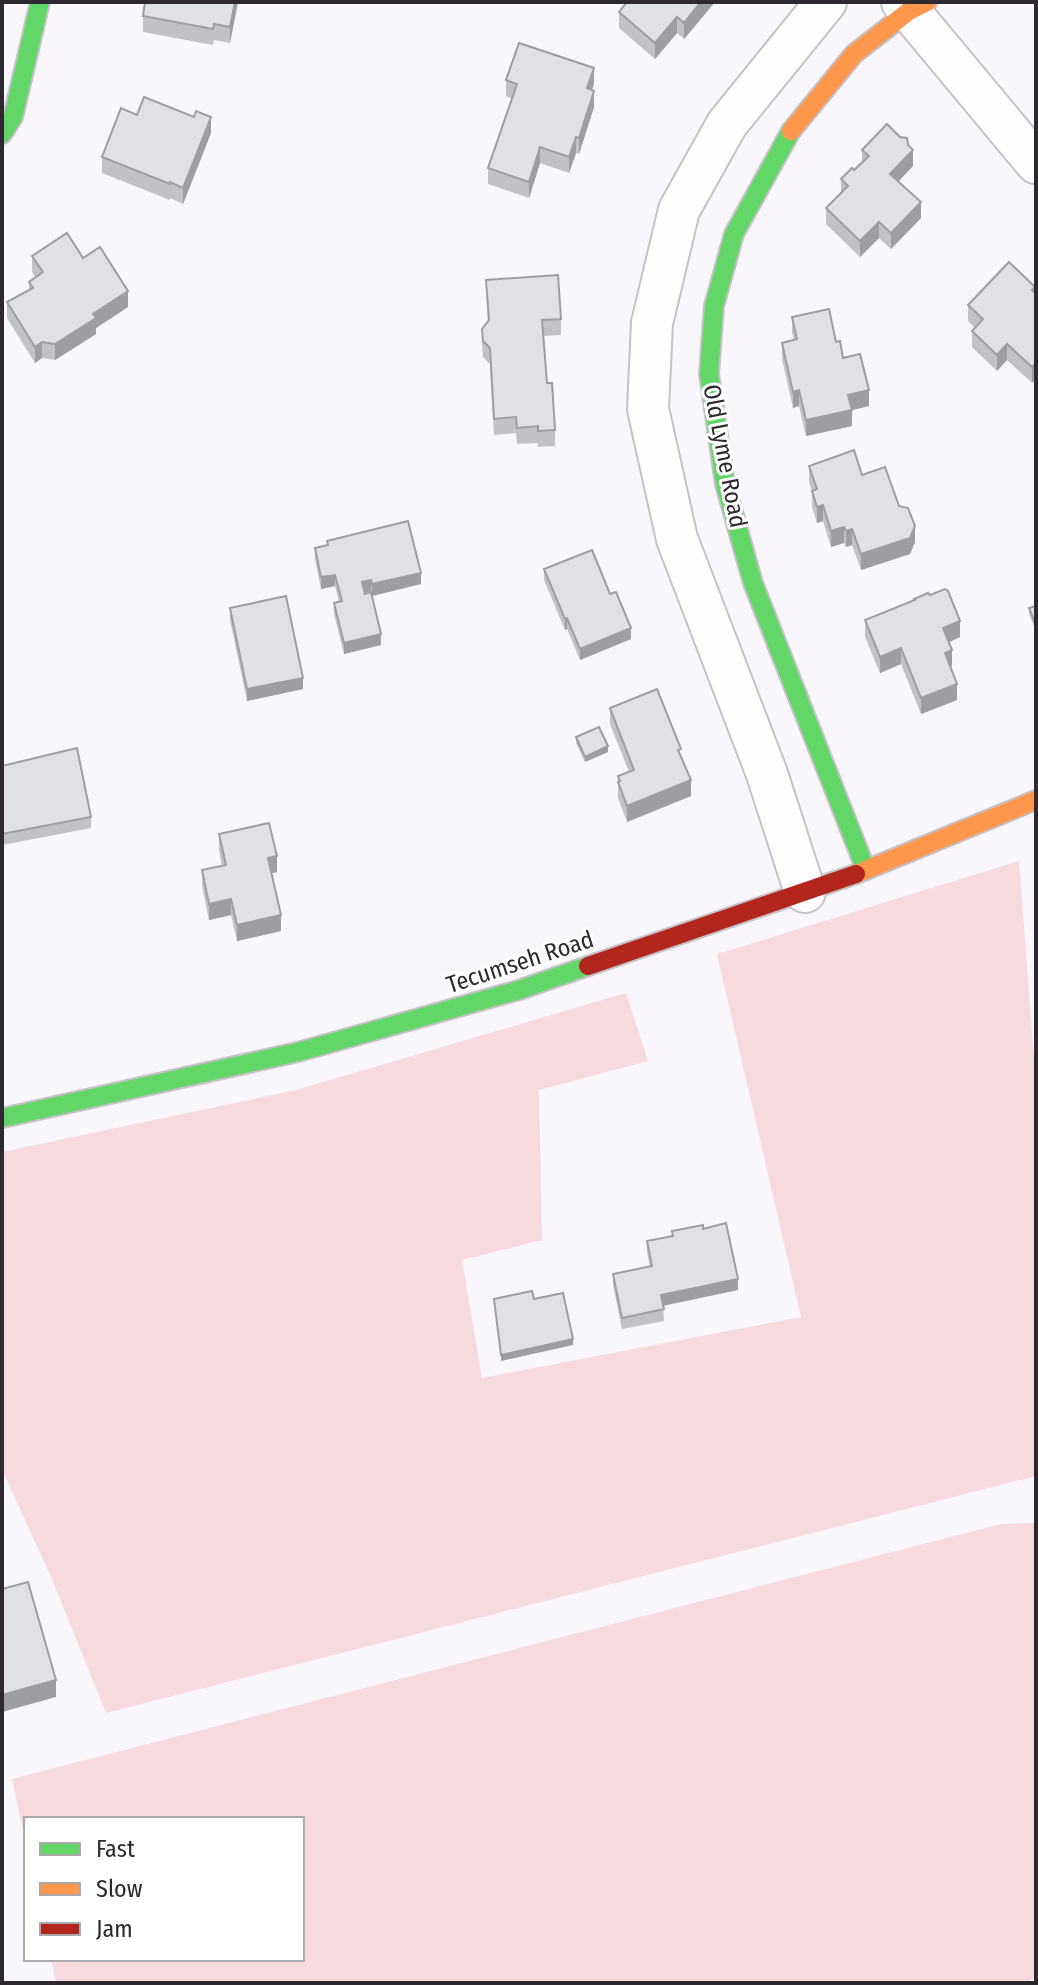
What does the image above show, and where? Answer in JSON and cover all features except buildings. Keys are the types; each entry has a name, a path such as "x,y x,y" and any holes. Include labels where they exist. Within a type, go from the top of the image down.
{"street":[{"path":"2,134 13,117 40,2"},
{"path":"805,892 767,774 677,539 648,409 652,323 679,210 727,124 826,2"},
{"path":"913,5 1036,163"},
{"name":"Old Lyme Road","path":"866,870 753,583 725,484 709,374 714,306 734,234 775,158 789,133 854,54 913,5"},
{"name":"Tecumseh Road","path":"2,1118 298,1052 519,990 866,870 1036,800"}],"shaded area":[{"path":"1019,861 1036,1084 1036,1476 106,1713 52,1579 4,1474 2,1152 296,1090 626,993 648,1061 539,1090 542,1240 462,1260 482,1378 801,1317 717,954"},
{"path":"1036,1523 1036,1978 1024,1983 56,1983 51,1961 304,1961 304,1817 24,1817 24,1835 12,1779 1001,1524"}],"traffic: fast":[{"path":"2,134 13,117 40,2"},
{"path":"791,131 734,234 714,306 709,374 725,484 753,583 866,870"},
{"path":"2,1118 298,1052 519,990 588,966"}],"traffic: slow":[{"path":"791,131 854,54 909,11 927,2"},
{"path":"856,874 1036,800"}],"traffic: jam":[{"path":"588,966 856,874"}]}
